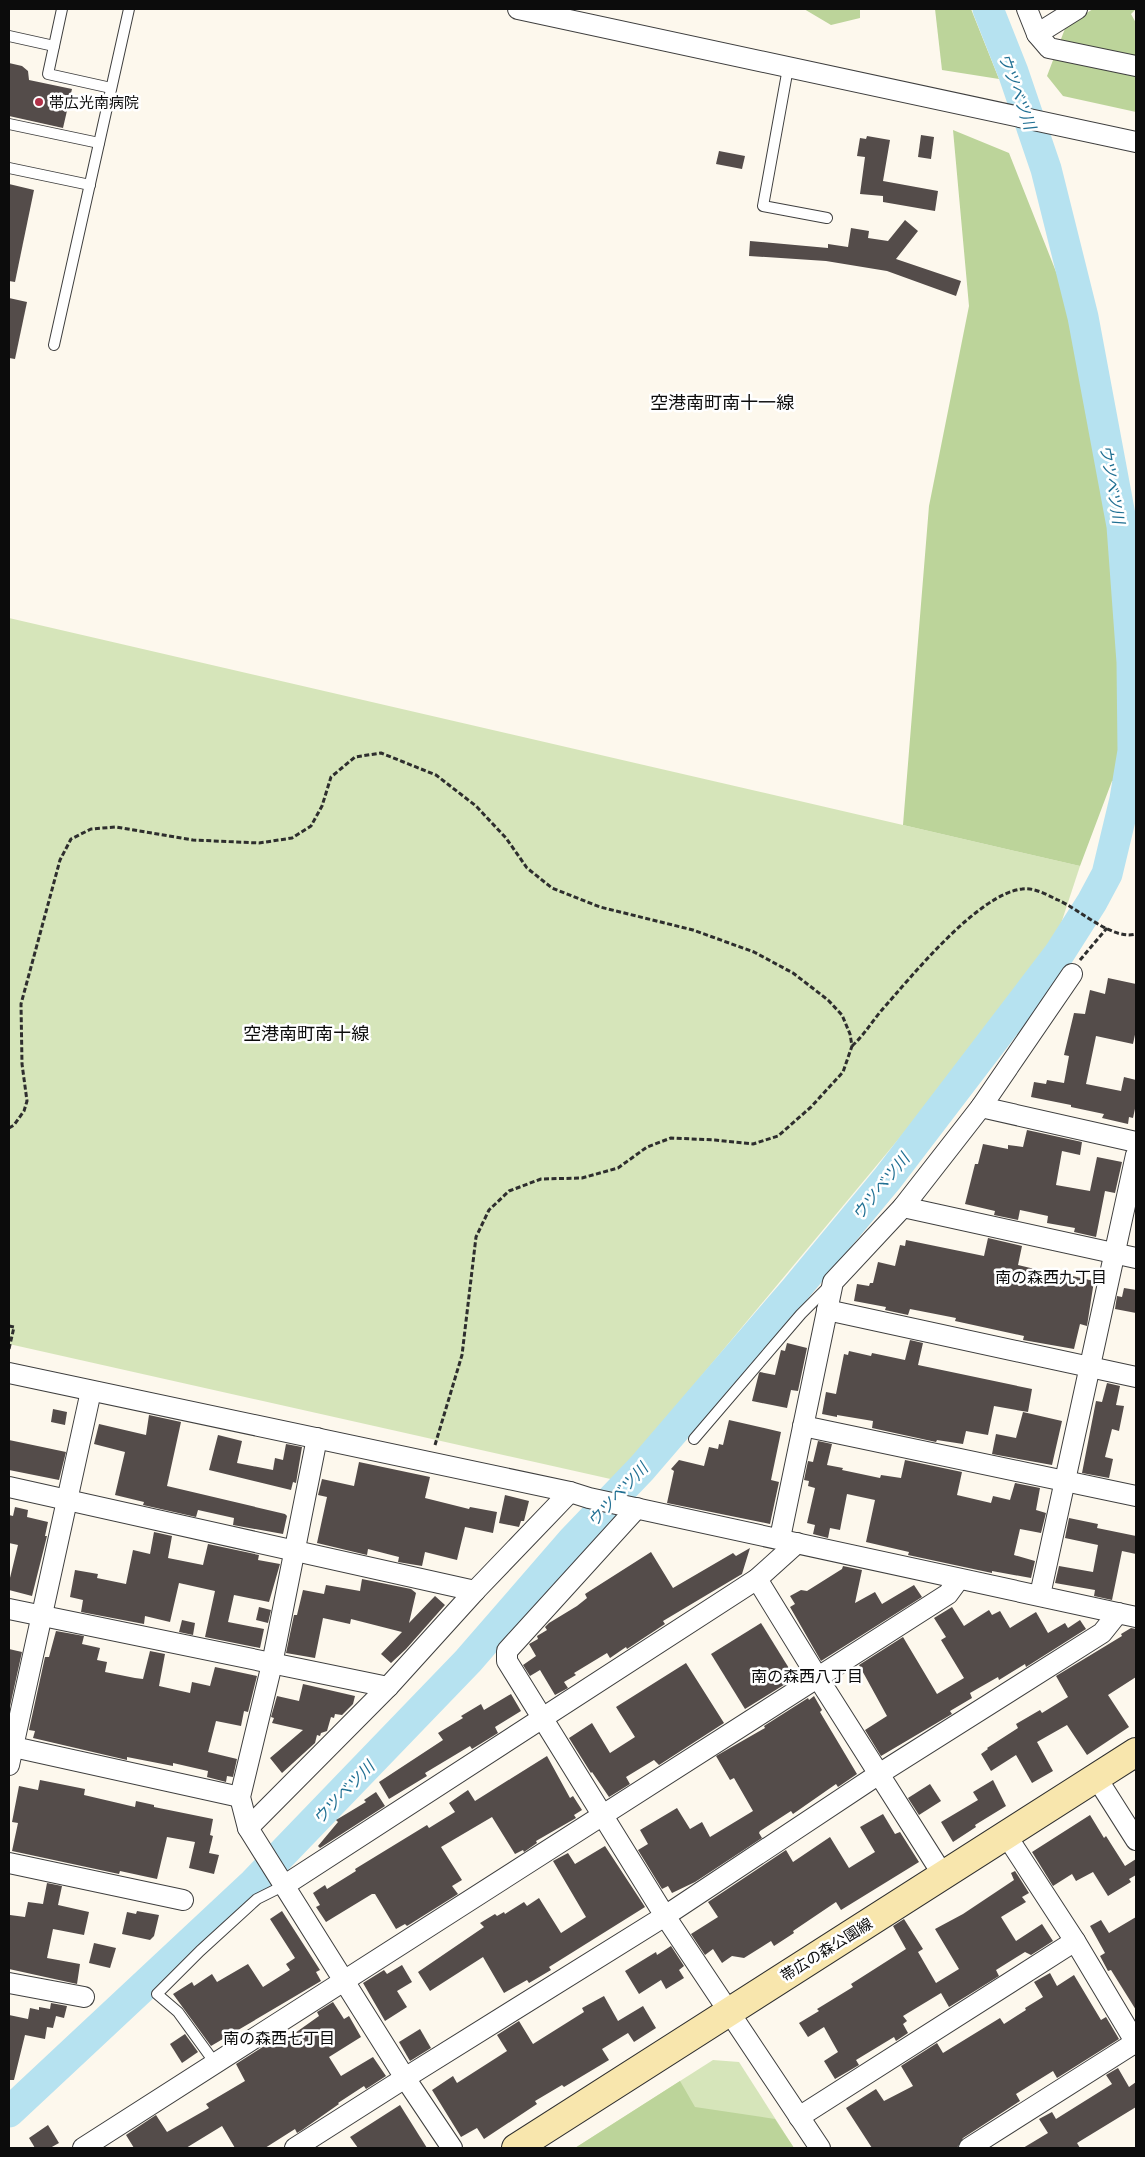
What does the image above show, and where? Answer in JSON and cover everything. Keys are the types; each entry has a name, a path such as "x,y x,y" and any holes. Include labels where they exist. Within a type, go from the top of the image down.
{"main road":[{"name":"帯広の森公園線","path":"516,2148 1136,1752"}],"street":[{"path":"518,9 1136,142"},
{"path":"1027,9 1037,34 1049,48 1136,66"},
{"path":"1037,34 1077,9"},
{"path":"281,1879 543,1717 757,1579 788,1541 803,1426 833,1282 903,1206 981,1107 1072,974"},
{"path":"981,1107 1136,1142"},
{"path":"1040,1595 1136,1155"},
{"path":"903,1206 1136,1258"},
{"path":"828,1310 1136,1377"},
{"path":"9,1373 570,1492 589,1498 1127,1615"},
{"path":"91,1391 10,1752 240,1798"},
{"path":"803,1426 1136,1496"},
{"path":"317,1438 272,1664 240,1798 253,1835 405,2078 452,2148"},
{"path":"9,1487 475,1591"},
{"path":"253,1835 475,1591 570,1492"},
{"path":"632,1507 507,1650 507,1661 665,1916 820,2148"},
{"path":"757,1579 943,1875"},
{"path":"86,2147 343,1980 948,1594 959,1579"},
{"path":"9,1609 388,1687"},
{"path":"295,2148 665,1916 879,1774 1127,1615"},
{"path":"1096,1777 1136,1840"},
{"path":"969,2148 1136,2042 1075,1941 1006,1835"},
{"path":"9,1863 183,1900"},
{"path":"799,2117 1075,1941"},
{"path":"9,1983 84,1997"}],"lane":[{"path":"62,9 48,74 111,88"},
{"path":"54,345 129,9"},
{"path":"9,36 54,46"},
{"path":"788,68 763,206 827,218"},
{"path":"9,124 99,143"},
{"path":"9,168 90,185"},
{"path":"694,1439 801,1314 833,1282"},
{"path":"215,2063 178,2012 158,1994 200,1951 257,1898 281,1879"}],"path":[{"path":"9,1128 24,1111 27,1101 22,1064 21,1004 60,860 70,839 91,829 116,827 193,840 259,843 292,838 311,826 322,806 331,777 354,757 381,753 436,775 476,806 506,838 527,868 552,888 600,907 693,930 754,952 793,974 828,1000 842,1015 850,1034 852,1046 843,1072 811,1107 778,1136 753,1144 671,1138 647,1147 618,1168 582,1178 541,1179 509,1191 489,1210 476,1237 462,1355 430,1462"},
{"path":"852,1046 863,1036 873,1021 917,969 977,911 1002,894 1024,888 1037,890 1064,902 1107,928 1122,933 1136,934"},
{"path":"1072,974 1083,956 1107,928"},
{"path":"9,1326 14,1327 9,1349"}],"green space":[{"path":"804,9 860,9 860,18 831,25"},
{"path":"935,9 971,9 999,79 942,70"},
{"path":"1093,9 1136,9 1131,14 1136,23 1136,112 1063,96 1047,76 1066,26"},
{"path":"953,130 1009,153 1068,302 1115,552 1114,576 1136,581 1136,786 1112,781 1080,866 903,825 929,506 969,306"},
{"path":"9,618 1080,866 1050,957 615,1480 9,1344"},
{"path":"713,2060 739,2062 794,2148 575,2148"},
{"path":"680,2081 695,2107 775,2119 794,2148 575,2148"}],"building":[{"name":"帯広光南病院","path":"9,63 22,66 28,71 29,80 72,89 63,128 9,116"},
{"path":"921,135 934,137 931,159 918,157"},
{"path":"867,136 890,140 883,181 938,191 935,211 883,202 883,196 860,194 865,157 857,156 860,138 866,139"},
{"path":"719,151 745,156 742,169 716,164"},
{"path":"9,184 34,190 15,282 9,281"},
{"path":"905,220 918,231 896,259 961,281 956,296 887,271 826,261 749,256 750,241 828,248 828,244 848,247 851,228 869,231 868,238 888,241"},
{"path":"9,298 27,302 15,359 9,358"},
{"path":"1108,978 1136,984 1136,1030 1133,1044 1096,1036 1086,1084 1121,1091 1124,1077 1136,1080 1136,1104 1133,1118 1129,1117 1128,1124 1102,1118 1104,1114 1031,1097 1034,1082 1046,1084 1047,1080 1064,1083 1069,1056 1064,1055 1074,1013 1085,1014 1090,990 1105,994"},
{"path":"1027,1130 1082,1142 1080,1155 1062,1151 1056,1185 1090,1191 1097,1157 1122,1162 1115,1193 1105,1191 1096,1237 1074,1232 1075,1228 1047,1223 1048,1216 1020,1210 1018,1220 994,1215 995,1211 965,1204 975,1164 978,1164 983,1144 1008,1149 1008,1145 1023,1147"},
{"path":"988,1238 1022,1246 1018,1265 1094,1281 1087,1326 1080,1324 1074,1349 1023,1340 1024,1336 955,1321 956,1318 910,1309 908,1315 885,1310 886,1307 854,1301 857,1284 869,1286 870,1283 873,1283 878,1262 895,1266 900,1245 905,1246 906,1240 984,1256"},
{"path":"1124,1288 1136,1290 1136,1313 1115,1309 1117,1296 1122,1297"},
{"path":"910,1340 923,1343 918,1365 1032,1389 1028,1412 994,1406 988,1435 966,1431 963,1444 937,1440 936,1442 872,1428 873,1421 822,1414 826,1392 836,1394 844,1354 848,1355 849,1351 871,1356 872,1353 905,1360"},
{"path":"787,1343 807,1348 798,1391 791,1390 787,1408 752,1401 759,1373 775,1375 781,1350 785,1351"},
{"path":"1107,1383 1120,1386 1116,1405 1124,1406 1119,1431 1112,1429 1105,1457 1113,1459 1109,1478 1082,1473 1096,1401 1102,1402"},
{"path":"53,1409 67,1412 65,1425 51,1422"},
{"path":"1023,1412 1062,1421 1052,1465 992,1454 996,1434 1016,1438"},
{"path":"149,1415 181,1422 167,1486 285,1514 287,1516 283,1534 233,1525 234,1518 198,1510 196,1517 143,1505 144,1502 115,1495 125,1452 94,1444 99,1424 146,1435"},
{"path":"729,1420 781,1432 771,1480 779,1482 770,1524 667,1503 674,1471 671,1469 679,1460 704,1466 709,1447 718,1449 719,1444 723,1445"},
{"path":"218,1435 242,1441 237,1463 273,1470 275,1458 283,1460 286,1444 302,1447 296,1483 293,1482 291,1490 209,1470"},
{"path":"9,1440 66,1452 59,1480 9,1470"},
{"path":"818,1441 832,1444 827,1465 880,1478 881,1475 901,1478 905,1460 962,1472 957,1495 991,1503 993,1496 1010,1500 1015,1483 1040,1488 1036,1510 1046,1513 1041,1533 1020,1529 1014,1555 1035,1561 1031,1578 992,1571 992,1573 908,1555 909,1552 866,1542 875,1500 847,1494 840,1530 830,1528 828,1538 813,1534 815,1525 807,1523 815,1488 808,1486 809,1481 804,1480 808,1461 813,1462"},
{"path":"359,1462 430,1477 425,1498 469,1509 470,1507 497,1512 493,1533 465,1527 457,1560 425,1552 422,1566 398,1562 399,1557 368,1549 367,1555 317,1543 327,1497 318,1495 322,1479 354,1486"},
{"path":"505,1495 529,1501 524,1521 521,1521 519,1527 499,1523"},
{"path":"15,1507 28,1510 27,1517 48,1522 45,1536 47,1536 32,1596 9,1590 9,1582 18,1545 9,1543 9,1515 13,1516"},
{"path":"1069,1518 1098,1524 1097,1528 1136,1536 1136,1554 1122,1551 1112,1600 1094,1596 1095,1590 1055,1583 1059,1566 1093,1572 1098,1545 1065,1538"},
{"path":"154,1532 172,1536 168,1558 203,1565 208,1544 259,1555 258,1560 280,1564 269,1602 234,1595 228,1622 264,1629 260,1648 205,1637 215,1591 179,1583 170,1622 145,1616 144,1624 81,1612 83,1600 70,1597 75,1570 98,1574 97,1578 126,1584 133,1550 150,1554"},
{"path":"750,1548 742,1574 663,1621 665,1624 627,1649 626,1647 610,1658 607,1653 574,1673 576,1675 564,1682 568,1688 555,1695 540,1670 530,1676 523,1665 536,1656 529,1644 538,1639 537,1636 547,1630 545,1627 549,1623 587,1598 585,1594 651,1552 673,1588 733,1553 736,1556"},
{"path":"843,1566 862,1570 855,1603 875,1592 882,1604 914,1585 922,1597 821,1661 790,1607 795,1604 790,1596 801,1590 807,1591 842,1569"},
{"path":"362,1579 411,1589 416,1593 409,1623 435,1596 445,1605 391,1663 381,1654 402,1632 351,1619 350,1624 323,1618 315,1658 286,1653 294,1615 297,1615 303,1590 324,1594 326,1585 360,1591"},
{"path":"259,1607 271,1610 268,1623 256,1620"},
{"path":"952,1607 964,1626 989,1610 992,1615 1000,1611 1010,1628 1036,1612 1048,1633 1065,1623 1068,1628 1080,1620 1086,1629 1026,1667 1025,1664 999,1680 998,1677 970,1693 972,1698 950,1711 952,1714 881,1756 865,1730 887,1716 859,1665 903,1637 937,1694 964,1678 941,1640 946,1637 934,1618"},
{"path":"182,1620 195,1623 193,1635 179,1632"},
{"path":"761,1623 795,1678 745,1709 711,1654"},
{"path":"1131,1628 1136,1629 1136,1677 1108,1695 1129,1727 1087,1755 1067,1725 1037,1742 1053,1771 1032,1783 1016,1755 991,1771 981,1754 987,1748 1018,1728 1016,1724 1040,1710 1042,1713 1068,1697 1056,1676 1122,1636 1121,1634"},
{"path":"56,1631 84,1636 82,1644 100,1648 97,1660 107,1662 105,1672 143,1679 150,1651 165,1654 159,1686 190,1693 192,1682 210,1686 215,1667 257,1676 248,1712 244,1711 241,1726 216,1721 208,1752 237,1759 233,1777 227,1776 226,1782 207,1777 208,1771 173,1763 173,1766 127,1757 127,1760 33,1738 35,1731 29,1730 45,1657 49,1657"},
{"path":"9,1649 22,1652 9,1711"},
{"path":"686,1663 724,1723 659,1765 654,1760 626,1777 630,1784 609,1797 569,1738 592,1723 610,1753 635,1737 616,1707"},
{"path":"303,1684 355,1696 353,1704 342,1715 335,1714 334,1718 331,1717 327,1731 321,1733 320,1736 317,1735 315,1743 282,1773 270,1758 303,1730 272,1723 274,1718 271,1717 277,1696 299,1701"},
{"path":"511,1694 521,1711 495,1727 498,1733 472,1749 470,1746 425,1773 427,1776 389,1799 379,1782 443,1740 438,1733 463,1718 461,1716 481,1704 484,1710"},
{"path":"814,1696 822,1710 820,1712 857,1774 838,1787 836,1784 793,1814 791,1811 760,1831 759,1833 762,1838 695,1882 672,1893 668,1886 662,1889 638,1850 648,1844 640,1830 677,1808 690,1829 702,1822 710,1837 753,1811 734,1778 730,1780 716,1756 765,1728 764,1726"},
{"path":"547,1756 570,1798 573,1796 582,1810 574,1815 576,1818 536,1841 537,1843 524,1852 523,1850 515,1854 492,1817 441,1847 462,1880 452,1886 458,1894 407,1926 405,1924 396,1929 375,1894 326,1922 316,1907 320,1905 313,1893 325,1885 327,1889 356,1871 355,1869 427,1825 429,1828 455,1812 449,1803 468,1790 475,1801"},
{"path":"40,1780 85,1789 84,1795 135,1807 136,1801 154,1805 154,1807 213,1819 210,1835 213,1836 209,1853 219,1855 214,1874 189,1868 195,1842 167,1837 157,1879 120,1871 119,1874 12,1851 18,1823 12,1822 19,1786 38,1790"},
{"path":"993,1780 1006,1806 975,1825 976,1827 953,1842 941,1822 978,1800 973,1792"},
{"path":"930,1784 941,1801 919,1815 908,1798"},
{"path":"376,1792 385,1806 320,1848 318,1846 338,1822 336,1820 366,1802 364,1800"},
{"path":"883,1814 895,1834 900,1832 919,1862 841,1910 836,1902 774,1946 771,1941 744,1958 732,1956 722,1963 713,1949 705,1955 691,1934 718,1917 708,1902 786,1850 793,1862 830,1837 849,1868 875,1852 860,1827"},
{"path":"1090,1815 1125,1866 1136,1859 1136,1875 1129,1879 1131,1882 1108,1896 1093,1872 1076,1881 1072,1874 1053,1886 1032,1852"},
{"path":"605,1846 645,1907 549,1967 551,1970 529,1983 527,1980 504,1993 483,1957 430,1991 418,1972 484,1927 480,1923 495,1914 497,1916 504,1912 505,1914 524,1902 527,1906 539,1898 561,1933 586,1917 553,1861 568,1853 575,1864"},
{"path":"1015,1871 1029,1893 1022,1897 1026,1902 1001,1917 1016,1941 1042,1924 1053,1941 1031,1955 1025,1952 996,1970 999,1976 949,2007 941,1993 903,2016 907,2021 903,2024 908,2033 896,2041 894,2037 856,2060 859,2065 835,2079 824,2061 838,2052 824,2027 808,2037 799,2023 819,2011 817,2009 853,1987 851,1984 906,1949 893,1926 904,1919 923,1949 918,1952 936,1983 959,1969 935,1929 963,1914 1014,1880 1011,1873"},
{"path":"47,1883 62,1886 58,1905 89,1912 84,1935 53,1929 47,1958 80,1964 77,1984 9,1969 10,1915 25,1917 28,1902 43,1904"},
{"path":"137,1911 159,1915 154,1936 150,1940 122,1934 127,1912 136,1914"},
{"path":"282,1911 320,1970 316,1972 321,1981 211,2046 173,1994 192,1982 194,1986 212,1974 217,1982 248,1964 263,1987 290,1970 286,1964 295,1958 270,1919"},
{"path":"1136,1917 1136,2010 1111,1970 1108,1971 1100,1956 1105,1953 1090,1926 1101,1920 1109,1933"},
{"path":"94,1943 116,1948 110,1968 89,1963"},
{"path":"671,1946 684,1966 679,1970 684,1978 666,1989 661,1980 639,1994 625,1971 656,1952 657,1955"},
{"path":"402,1965 412,1982 397,1991 407,2007 385,2021 363,1983 384,1970 387,1974"},
{"path":"1050,1973 1057,1986 1074,1975 1101,2020 1106,2017 1119,2039 1057,2078 1053,2071 1016,2094 1020,2101 963,2138 957,2148 872,2148 846,2108 876,2089 884,2101 913,2086 901,2066 937,2043 943,2053 1000,2018 1004,2024 1043,1997 1034,1982"},
{"path":"604,1996 618,2021 643,2006 656,2028 634,2042 628,2033 602,2049 609,2060 564,2087 562,2085 535,2101 537,2104 484,2139 477,2128 461,2137 432,2090 453,2076 457,2083 507,2051 497,2035 519,2021 533,2044 584,2012 582,2008"},
{"path":"333,2002 344,2019 349,2016 361,2037 329,2057 341,2076 373,2057 386,2076 366,2089 364,2086 297,2133 295,2129 265,2148 235,2148 222,2126 186,2148 134,2148 126,2135 156,2115 167,2132 209,2108 206,2104 245,2081 236,2064 285,2033 288,2038 319,2016 317,2012"},
{"path":"51,2003 67,2006 64,2018 56,2016 53,2028 47,2027 45,2039 25,2035 14,2080 9,2080 9,2015 28,2019 30,2008 39,2010 39,2007 50,2009"},
{"path":"420,2029 431,2048 410,2061 399,2042"},
{"path":"185,2034 198,2052 182,2063 170,2044"},
{"path":"1118,2068 1129,2087 1136,2082 1136,2107 1077,2143 1080,2148 1023,2148 1048,2133 1039,2119 1052,2112 1056,2119 1112,2084 1106,2075"},
{"path":"400,2105 427,2148 358,2148 350,2137"},
{"path":"48,2125 59,2143 50,2148 35,2148 29,2138"}],"waterway":[{"name":"ウツベツ川","path":"9,2112 254,1883 468,1661 573,1540 642,1468 795,1290 888,1178 1059,954 1092,902 1107,874 1125,799 1133,751 1132,662 1122,526 1083,317 1046,169 1013,72 988,9"}],"place":[{"name":"帯広光南病院","path":"39,102"}],"district":[{"name":"空港南町南十一線","path":"722,402"},
{"name":"空港南町南十線","path":"306,1033"},
{"name":"南の森西九丁目","path":"1051,1276"},
{"name":"南の森西八丁目","path":"807,1675"},
{"name":"南の森西七丁目","path":"279,2037"}]}
